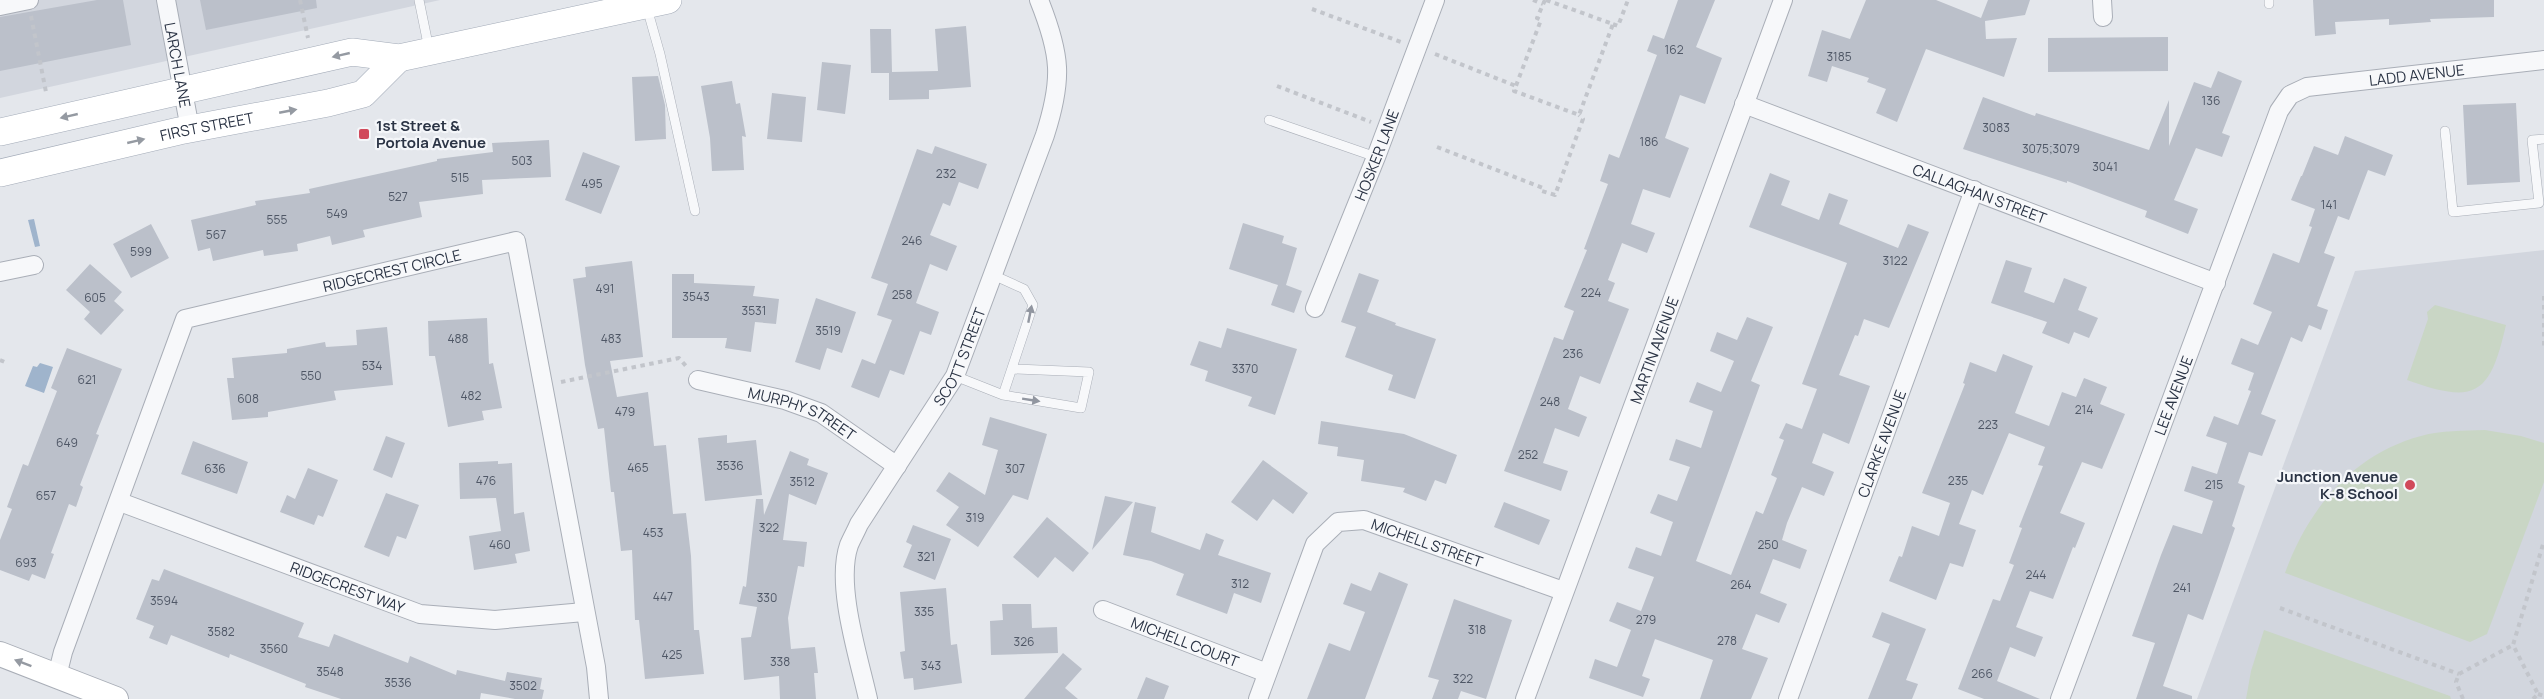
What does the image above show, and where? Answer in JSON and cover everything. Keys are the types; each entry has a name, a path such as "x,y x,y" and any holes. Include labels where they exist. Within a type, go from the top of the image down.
{"main road":[{"path":"0,132 352,52 399,58 603,9 653,2"},
{"name":"FIRST STREET","path":"0,173 190,129 363,94 399,58"},
{"path":"0,654 116,699"}],"street":[{"path":"0,6 28,0"},
{"name":"LARCH LANE","path":"165,0 190,129"},
{"name":"SCOTT STREET","path":"868,699 847,603 848,547 859,524 955,376 1056,100 1058,72 1051,30 1039,0"},
{"name":"HOSKER LANE","path":"1315,308 1376,157 1435,0"},
{"name":"MARTIN AVENUE","path":"1525,699 1783,0"},
{"name":"LADD AVENUE","path":"2290,95 2307,87 2544,60"},
{"name":"LEE AVENUE","path":"2060,699 2279,111 2290,95"},
{"name":"CALLAGHAN STREET","path":"1744,104 2216,283"},
{"name":"CLARKE AVENUE","path":"1788,699 1974,190"},
{"name":"RIDGECREST CIRCLE","path":"57,676 63,652 185,319 516,241 596,667 599,699"},
{"path":"0,272 34,265"},
{"name":"MURPHY STREET","path":"698,380 785,400 821,413 897,466"},
{"name":"RIDGECREST WAY","path":"120,501 420,614 495,620 584,612"},
{"name":"MICHELL STREET","path":"1258,699 1315,544 1338,522 1364,520 1563,591"},
{"name":"MICHELL COURT","path":"1103,610 1267,673"}],"lane":[{"path":"419,0 430,51"},
{"path":"653,2 660,54 695,211"},
{"path":"1269,120 1376,157"},
{"path":"2445,130 2453,212 2539,203 2532,140 2544,139"},
{"path":"993,275 1024,289 1033,305 1003,395"},
{"path":"955,376 1003,395 1081,408 1089,372 1013,369"}],"path":[{"path":"28,0 46,92"},
{"path":"300,0 308,38"},
{"path":"1533,0 1545,1 1618,26 1628,0"},
{"path":"1437,147 1543,188 1542,191 1555,195 1583,119 1579,115 1514,92 1540,20 1537,18 1545,1"},
{"path":"1312,9 1402,43"},
{"path":"1579,115 1613,24"},
{"path":"1431,53 1516,86"},
{"path":"1277,86 1372,122"},
{"path":"2544,296 2544,348"},
{"path":"542,384 679,358 698,380"},
{"path":"0,360 7,363"},
{"path":"2544,541 2513,645 2538,694 2544,696"},
{"path":"2280,608 2459,674"},
{"path":"2463,699 2456,682 2459,674 2513,645"},
{"path":"2533,699 2538,694"}],"shaded area":[{"path":"0,0 440,0 0,98"},
{"name":"Junction Avenue K-8 School","path":"2544,250 2544,699 2197,699 2355,271"}],"green space":[{"path":"2435,305 2506,325 2493,367 2486,380 2476,388 2464,392 2449,392 2407,380 2428,319 2427,312"},
{"path":"2485,430 2521,436 2544,443 2544,482 2487,634 2470,642 2285,573 2306,527 2320,506 2354,470 2397,444 2421,436"},
{"path":"2264,630 2450,696 2451,699 2246,699 2251,671"}],"water":[{"path":"34,219 40,246 35,247 28,220"},
{"path":"40,363 53,367 44,393 25,386 33,366 37,367"}],"building":[{"path":"97,0 123,0 131,45 0,71 0,17"},
{"path":"200,0 316,0 317,8 206,30"},
{"path":"1678,0 1715,0 1696,47 1722,58 1705,104 1680,95 1665,138 1689,148 1670,198 1643,189 1631,224 1655,233 1647,253 1622,243 1608,280 1615,283 1608,301 1629,309 1600,384 1580,376 1568,409 1587,417 1579,437 1555,428 1543,463 1568,471 1561,491 1504,471 1554,337 1563,340 1574,311 1564,307 1587,250 1584,249 1608,184 1600,181 1609,154 1619,158 1657,55 1647,51 1653,35 1664,39"},
{"path":"1866,0 1936,0 1981,18 1988,0 2030,0 2025,15 1985,21 1986,39 2017,38 2004,77 1926,49 1897,122 1876,113 1886,89 1867,82 1869,78 1832,66 1827,82 1808,76 1822,30 1850,39"},
{"path":"2313,0 2494,0 2494,17 2430,19 2431,22 2389,25 2389,19 2335,22 2336,34 2315,36"},
{"path":"966,26 971,87 929,90 929,99 889,100 889,73 871,73 870,29 891,29 892,72 938,71 935,29"},
{"path":"2168,37 2168,71 2048,72 2048,38"},
{"path":"822,62 851,65 845,114 817,110"},
{"path":"2218,71 2242,81 2222,133 2230,136 2222,157 2196,148 2174,200 2198,209 2188,234 2145,217 2147,211 2067,181 2067,183 1963,149 1983,97 2035,116 2036,113 2149,150 2169,100 2169,146 2194,82 2211,88"},
{"path":"658,76 665,105 666,139 635,141 632,77"},
{"path":"732,81 736,104 740,103 746,137 742,136 744,170 712,171 710,138 701,86"},
{"path":"772,93 806,97 802,142 767,139"},
{"path":"2516,103 2520,182 2467,185 2463,105"},
{"path":"2345,136 2393,155 2385,176 2368,170 2349,220 2338,216 2324,253 2335,257 2317,306 2328,310 2321,330 2309,325 2302,342 2291,337 2261,414 2276,420 2262,456 2249,452 2238,483 2245,486 2232,526 2235,528 2203,620 2188,614 2163,686 2192,696 2192,699 2136,699 2155,643 2132,636 2161,555 2173,525 2202,534 2213,501 2184,491 2192,466 2217,474 2227,443 2206,436 2214,416 2238,425 2251,391 2248,390 2254,373 2231,364 2241,338 2258,345 2272,312 2253,304 2273,253 2299,263 2312,227 2309,226 2315,209 2291,200 2314,146 2338,155"},
{"path":"549,140 551,177 482,180 483,194 419,202 422,217 363,230 365,237 332,245 330,236 297,244 298,251 264,256 263,250 213,261 210,248 198,251 191,220 256,205 255,201 310,193 309,189 437,161 437,159 493,152 492,143"},
{"path":"935,146 987,164 978,189 959,182 950,206 943,203 930,235 957,246 947,271 930,264 916,303 939,312 931,335 920,331 904,375 890,370 879,398 851,387 862,359 875,364 892,320 877,315 888,284 871,278 917,149 932,154"},
{"path":"583,152 620,166 601,214 565,200"},
{"path":"1770,173 1790,181 1781,205 1819,220 1829,193 1848,200 1839,224 1898,248 1908,224 1929,232 1889,328 1864,319 1839,375 1870,386 1849,444 1823,433 1812,463 1834,472 1824,496 1802,487 1787,523 1782,540 1807,550 1800,569 1773,559 1760,593 1787,604 1779,623 1756,614 1742,649 1768,658 1751,699 1700,699 1713,660 1655,639 1642,676 1650,679 1643,697 1589,678 1595,659 1617,667 1631,630 1609,621 1617,602 1641,611 1654,577 1628,568 1636,547 1661,556 1673,522 1650,513 1658,494 1677,501 1690,467 1669,460 1676,439 1701,448 1713,411 1689,402 1697,382 1721,392 1734,361 1710,351 1717,332 1737,340 1747,317 1773,327 1751,381 1760,385 1696,561 1731,575 1756,511 1763,514 1777,478 1771,475 1784,440 1779,438 1786,423 1802,429 1817,389 1802,384 1847,263 1749,227"},
{"path":"1243,223 1284,236 1282,243 1297,248 1286,285 1302,291 1294,313 1271,305 1278,285 1229,269"},
{"path":"151,224 169,258 131,278 113,244"},
{"path":"2006,260 2032,268 2024,292 2054,303 2064,278 2087,287 2078,310 2098,318 2089,338 2074,332 2069,344 2042,333 2047,322 1991,303"},
{"path":"632,261 643,357 610,361 617,397 648,392 654,446 666,445 673,514 686,513 691,556 694,630 699,630 704,674 645,679 639,620 635,620 632,550 621,551 614,492 611,492 604,428 598,429 585,365 573,279 586,277 585,267"},
{"path":"90,264 122,292 114,301 124,310 101,335 84,319 90,312 66,290"},
{"path":"1359,273 1379,280 1367,312 1396,323 1395,325 1436,339 1415,399 1388,390 1393,375 1345,357 1356,327 1341,322"},
{"path":"672,274 694,274 694,283 755,286 753,296 779,299 776,324 755,322 751,352 725,348 727,338 672,338"},
{"path":"816,298 856,312 842,353 827,348 820,370 795,362"},
{"path":"487,318 489,364 493,363 502,408 482,411 484,420 448,427 435,356 429,356 428,321"},
{"path":"387,327 393,385 334,391 336,400 268,412 268,417 232,420 227,378 234,378 232,358 287,353 287,349 325,342 326,347 357,345 356,330"},
{"path":"1227,328 1297,349 1275,415 1248,406 1252,397 1205,381 1208,371 1190,365 1199,341 1221,348"},
{"path":"67,348 122,369 96,434 99,435 80,485 83,487 76,507 69,504 51,553 54,554 45,579 32,574 29,581 0,570 0,540 12,509 7,507 23,464 28,466 57,391 51,388"},
{"path":"2003,354 2033,366 2015,413 2049,426 2062,392 2076,397 2084,378 2107,387 2100,404 2125,414 2102,469 2082,462 2060,513 2085,523 2053,599 2030,591 2016,627 2043,637 2035,657 2010,647 1997,681 2040,699 1984,699 1958,689 1993,599 2000,601 2014,565 2009,563 2022,528 2019,527 2043,466 2038,465 2045,447 2009,433 1983,495 1972,490 1959,524 1976,530 1963,567 1950,563 1936,600 1889,581 1899,556 1902,557 1912,526 1939,536 1950,503 1922,493 1965,384 1963,383 1970,362 1996,372"},
{"path":"990,417 1047,434 1028,500 1013,495 978,547 946,525 959,507 936,491 949,472 985,495 998,450 982,445"},
{"path":"1321,421 1404,434 1457,455 1446,484 1435,480 1426,501 1403,492 1405,488 1361,481 1364,460 1337,456 1338,447 1318,444"},
{"path":"727,435 727,443 756,440 762,495 705,501 698,438"},
{"path":"386,436 405,443 392,478 373,470"},
{"path":"193,441 248,462 237,494 181,474"},
{"path":"790,451 809,459 807,465 828,473 816,505 789,494 783,540 807,542 804,567 798,566 788,618 791,649 815,647 818,673 814,673 816,699 780,699 779,676 744,680 741,638 751,637 757,607 739,604 743,586 746,587 756,499 763,499 764,515"},
{"path":"1263,460 1308,493 1293,514 1273,499 1257,521 1231,502"},
{"path":"498,461 498,464 512,463 514,514 524,512 530,551 515,554 517,563 474,570 469,536 501,531 496,498 460,499 459,463"},
{"path":"308,468 338,480 323,517 318,515 314,525 280,512 287,495 295,499"},
{"path":"386,493 419,505 406,539 397,536 389,557 364,547"},
{"path":"1105,496 1133,502 1092,550"},
{"path":"1135,502 1156,507 1151,532 1200,550 1206,533 1224,540 1218,555 1271,573 1261,603 1234,593 1227,614 1176,595 1184,574 1151,561 1123,555"},
{"path":"1504,502 1550,520 1539,545 1494,527"},
{"path":"1047,517 1089,553 1073,572 1055,557 1038,578 1013,557"},
{"path":"913,525 951,539 935,580 903,567 912,545 906,542"},
{"path":"164,569 304,623 298,637 329,647 334,634 408,663 410,656 456,675 457,670 505,681 507,672 542,678 540,689 544,690 542,699 515,699 481,693 480,699 341,699 305,687 306,684 230,654 229,658 171,635 167,645 149,638 154,626 136,619 152,579 159,581"},
{"path":"1379,572 1408,584 1365,699 1307,699 1329,643 1350,651 1365,612 1343,604 1351,583 1371,591"},
{"path":"946,588 951,645 957,644 962,683 914,690 913,678 904,679 900,652 905,651 900,592"},
{"path":"1454,599 1512,620 1486,699 1461,691 1458,699 1432,699 1439,680 1428,677"},
{"path":"1002,604 1031,604 1032,628 1057,627 1058,653 991,655 990,621 1003,620"},
{"path":"1882,612 1926,629 1906,680 1918,684 1912,699 1868,699 1890,644 1872,637"},
{"path":"1063,653 1082,669 1065,688 1078,699 1024,699"},
{"path":"1146,677 1169,686 1164,699 1137,699"}],"place":[{"name":"1st Street & Portola Avenue","path":"364,134"},
{"name":"Junction Avenue K-8 School","path":"2410,485"}]}
